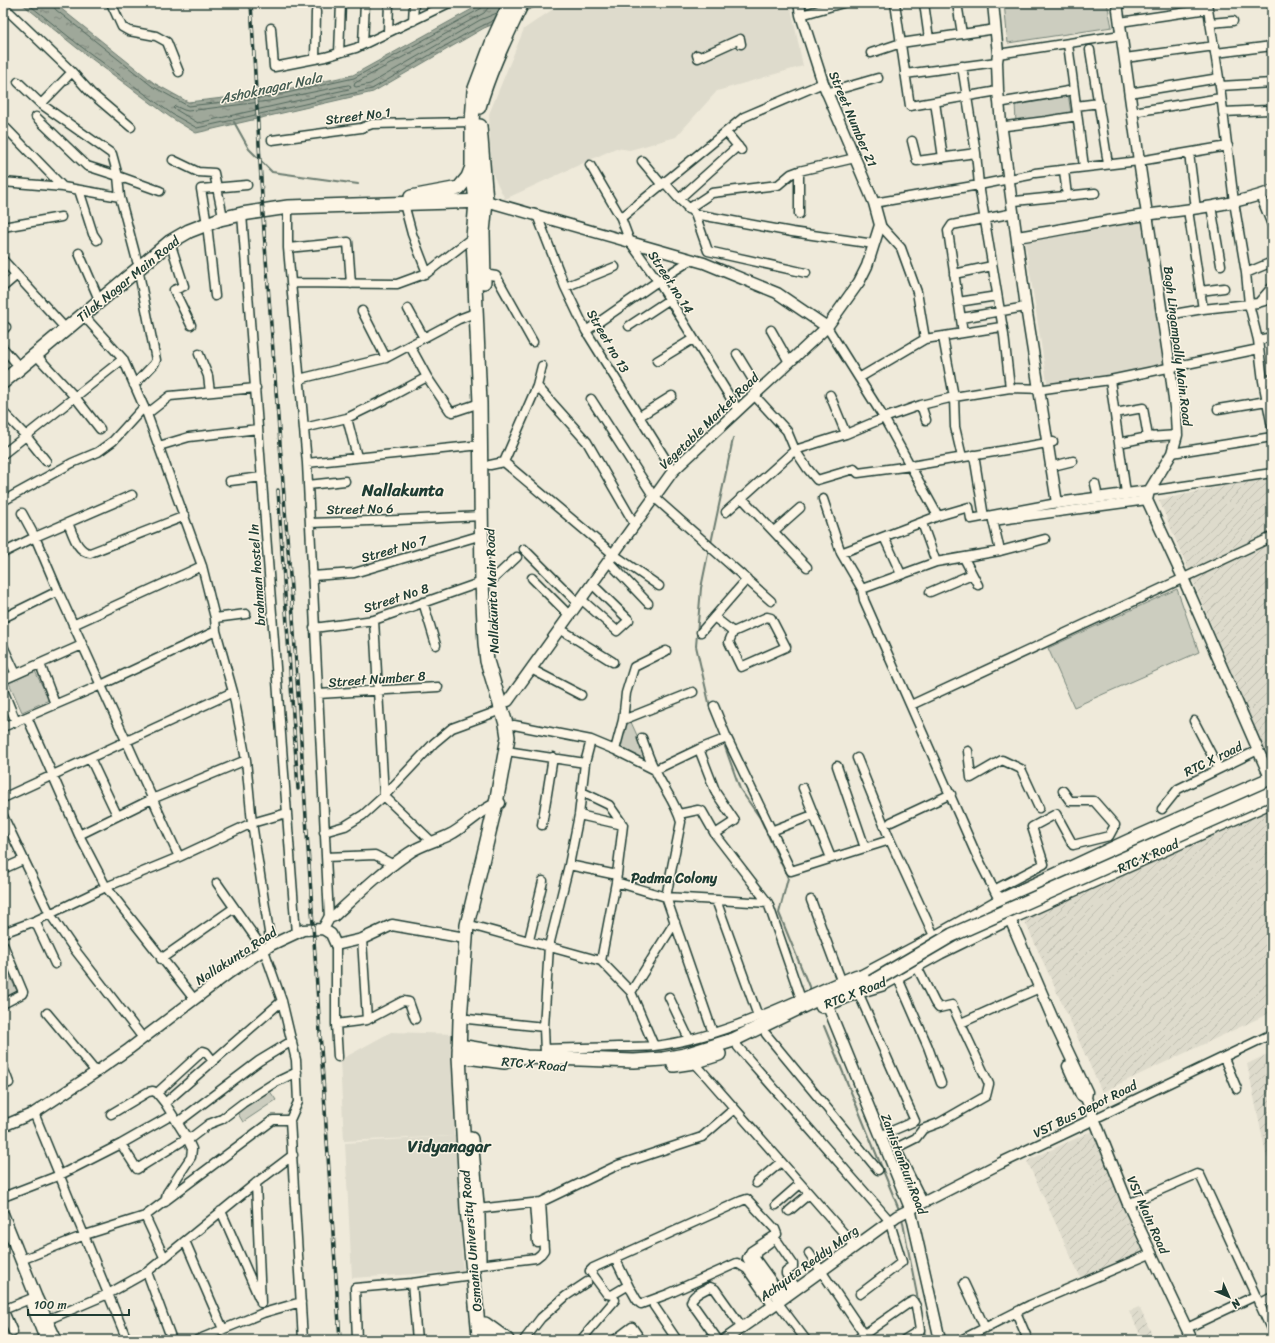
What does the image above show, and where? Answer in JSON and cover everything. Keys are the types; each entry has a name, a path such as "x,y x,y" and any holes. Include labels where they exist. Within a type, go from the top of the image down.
{"main road":[{"path":"481,201 478,110 510,3"},
{"path":"481,201 472,165 474,91 499,40 522,3"},
{"name":"Tilak Nagar Main Road","path":"3,373 64,327 83,315 177,230 207,221 242,214 327,203 410,197 459,188 468,177 472,165"},
{"name":"Tilak Nagar Main Road","path":"3,382 36,355 97,295 170,242 222,212 255,204 404,204 481,201"},
{"name":"Nallakunta Main Road","path":"463,1051 468,1019 469,981 474,926 499,803 508,738 505,705 493,651 482,535 480,403 473,236 481,201"},
{"name":"Nallakunta Main Road","path":"481,201 484,274 483,313 490,466 489,535 486,582"},
{"name":"Nallakunta Main Road","path":"463,1051 465,938 467,925 513,752 515,734 514,725 505,705"},
{"name":"RTC X Road","path":"1041,882 1051,884 1272,781"},
{"name":"RTC X Road","path":"463,1051 545,1067 630,1069 663,1063 733,1040 881,967 935,938 997,897 1041,882 1129,841 1272,781"},
{"path":"860,991 872,982 952,936 1272,793"},
{"name":"RTC X Road","path":"463,1051 526,1057 545,1054 663,1063 694,1062 738,1047 827,1004 882,984 916,965 1008,919 1272,801"},
{"name":"Osmania University Road","path":"463,1051 477,1209 476,1270"},
{"name":"Osmania University Road","path":"463,1051 466,1205 484,1334"},
{"path":"3,1215 36,1297 56,1340"},
{"path":"3,1232 46,1340"},
{"path":"484,1334 507,1340"}],"street":[{"path":"111,3 122,27 129,31 156,36 167,42 179,72"},
{"path":"339,52 340,3"},
{"path":"363,44 365,3"},
{"path":"388,32 389,3"},
{"path":"413,20 414,3"},
{"path":"271,28 274,67 315,59 356,48 440,5 449,3"},
{"name":"Street Number 21","path":"799,3 801,15 824,88 874,203 880,225"},
{"path":"801,15 843,3"},
{"path":"895,3 910,106 998,91"},
{"path":"924,3 929,39"},
{"path":"957,3 962,34"},
{"path":"993,3 998,58 998,91 1015,201 1026,307 1060,502"},
{"name":"Bagh Lingampally Main Road","path":"1117,3 1176,416 1177,435 1172,453 1148,495"},
{"path":"3,6 72,72 91,93 131,127"},
{"path":"1120,22 1207,6 1220,82 1234,202 1246,273 1249,304 1258,340 1263,381 1272,424"},
{"path":"315,59 316,12"},
{"path":"1210,23 1232,21"},
{"path":"871,53 901,43 996,29"},
{"path":"905,74 962,66 1068,44 1121,35"},
{"path":"697,55 698,58 740,41"},
{"path":"1068,44 1084,167"},
{"path":"1125,58 1272,46"},
{"path":"1090,50 1108,164"},
{"path":"998,58 1002,62 1014,213 1019,237 1041,389"},
{"path":"962,66 976,153 984,218 1004,335 1010,388"},
{"path":"41,104 72,72"},
{"path":"621,218 744,117 824,88 878,78"},
{"path":"18,82 41,104 112,154 118,176 120,197 138,265 156,360 134,385"},
{"path":"1129,92 1220,82 1272,82"},
{"path":"1004,102 1074,90"},
{"path":"1133,112 1221,98"},
{"path":"935,102 943,158"},
{"path":"1076,106 1099,102"},
{"path":"1223,112 1269,110"},
{"path":"1006,126 1077,116"},
{"path":"36,117 87,166 160,191"},
{"name":"Street No 1","path":"272,140 360,128 372,124 472,122"},
{"path":"3,125 63,187"},
{"path":"679,199 740,148 726,132"},
{"path":"912,142 917,161 976,153"},
{"path":"874,203 1033,174 1139,161 1228,146"},
{"path":"1189,153 1192,209 1203,309"},
{"path":"692,211 712,194 778,185 791,174 799,171 855,158"},
{"path":"173,160 198,172 214,173 222,212"},
{"path":"642,161 692,211 708,252 704,264"},
{"name":"Street no 14","path":"590,165 621,218 630,242 658,281 738,410"},
{"path":"1064,170 1067,196"},
{"path":"799,171 799,214"},
{"path":"3,182 63,187 120,197"},
{"path":"215,296 207,221 201,190 247,185"},
{"path":"79,190 93,234 98,240"},
{"path":"1019,237 1234,202 1272,191"},
{"path":"1015,201 1095,193"},
{"path":"1260,195 1272,225"},
{"path":"481,201 537,215 704,264 777,293 827,327 884,418 938,516"},
{"path":"404,204 412,234 427,273"},
{"path":"1211,206 1221,264"},
{"path":"288,208 288,248 307,463 310,523 329,918 323,929 330,934 336,945 336,1024 338,1056"},
{"path":"692,211 792,232 874,244 880,225 902,248 917,292 925,338"},
{"path":"963,333 948,233 950,228 952,225 1014,213"},
{"name":"brahman hostel ln","path":"242,214 296,934"},
{"name":"Street no 13","path":"537,215 565,287 586,331 673,471"},
{"path":"3,227 61,217"},
{"path":"291,283 397,284 427,273 473,236"},
{"path":"170,242 184,286 174,290 191,325"},
{"path":"288,248 348,242 351,284"},
{"name":"Vegetable Market Road","path":"505,705 673,471 827,327 859,282 867,266 874,244"},
{"path":"708,252 806,273"},
{"path":"79,253 97,295"},
{"path":"3,260 64,327"},
{"path":"586,331 691,260"},
{"path":"1246,273 1272,262"},
{"path":"954,274 992,266"},
{"path":"565,287 615,267"},
{"path":"484,274 496,276 533,342"},
{"path":"3,287 17,275"},
{"path":"1258,303 1272,287"},
{"path":"1200,291 1224,288"},
{"path":"958,302 997,296"},
{"path":"1162,316 1203,309 1258,303 1272,299"},
{"path":"629,326 670,300"},
{"path":"961,318 1026,307"},
{"path":"408,309 424,338"},
{"path":"362,311 386,358"},
{"path":"299,378 386,358 459,319 476,313"},
{"path":"83,315 123,359 159,446 202,566 215,618 216,631 233,692 246,760 252,822 268,948 296,1060 298,1102 290,1120 303,1340"},
{"path":"859,378 925,338 943,337 1002,327"},
{"path":"771,330 789,362"},
{"path":"943,337 954,397 955,427 962,457"},
{"path":"1258,340 1272,337"},
{"path":"657,361 693,338"},
{"path":"410,346 427,377 450,412 480,403"},
{"path":"3,348 16,363"},
{"path":"726,512 795,450 846,434 884,418 921,405 954,397 1010,388 1041,389 1110,380 1259,349"},
{"path":"199,354 208,376 210,392"},
{"path":"737,354 757,392 787,431 795,450 817,480 854,469 858,473 911,466 1050,442"},
{"path":"36,355 75,397 100,429"},
{"path":"3,454 123,359"},
{"path":"504,462 537,386 542,366"},
{"path":"304,428 347,418 427,377"},
{"path":"1263,381 1272,379"},
{"path":"1110,380 1126,493"},
{"path":"537,386 587,442 634,525"},
{"path":"3,501 72,463 98,452 113,442 145,411 170,396 256,388"},
{"path":"830,395 846,434"},
{"path":"640,416 672,396"},
{"path":"591,398 654,497 771,601"},
{"path":"1218,409 1267,401"},
{"path":"921,405 926,420"},
{"path":"1115,413 1143,408 1148,437"},
{"path":"3,412 46,460"},
{"path":"347,418 357,457"},
{"path":"159,446 189,437 258,429"},
{"path":"1119,443 1148,437 1177,435"},
{"path":"1172,453 1272,437"},
{"path":"1050,442 1057,465 1060,502"},
{"path":"307,463 481,445"},
{"path":"974,455 1000,551"},
{"path":"1057,465 1073,461"},
{"path":"490,466 504,462"},
{"path":"504,462 611,558 648,603"},
{"path":"841,553 938,516 969,507 972,519 990,518 1148,495 1272,473"},
{"path":"230,481 262,477"},
{"path":"308,485 345,481"},
{"path":"1095,484 1098,497"},
{"path":"990,518 1060,502 1126,493 1148,495"},
{"path":"3,553 35,537 132,495"},
{"path":"1148,495 1272,781"},
{"path":"741,497 807,567"},
{"path":"823,499 841,553 862,589 864,600 951,794 976,854 997,897"},
{"path":"774,531 800,508"},
{"path":"22,513 35,537 73,625 179,857"},
{"path":"68,523 80,549 90,553 185,516"},
{"name":"Street No 6","path":"310,523 482,516"},
{"path":"922,523 936,562"},
{"name":"Street No 7","path":"312,576 354,573 482,535"},
{"path":"884,536 900,574"},
{"path":"911,705 1272,537"},
{"path":"862,589 936,562 1000,551 1045,539"},
{"path":"524,549 580,601 617,631 628,620 592,584"},
{"path":"486,582 516,557"},
{"path":"611,558 659,586"},
{"path":"964,558 978,584"},
{"path":"73,625 202,566"},
{"path":"930,592 972,574"},
{"path":"532,578 569,615"},
{"path":"701,632 747,579"},
{"name":"Street No 8","path":"314,628 374,620 423,602 486,582"},
{"path":"3,618 58,591"},
{"path":"423,602 436,645"},
{"path":"215,618 246,614"},
{"path":"714,617 732,632"},
{"path":"767,617 771,618 786,647 742,667 729,642 732,632 767,617"},
{"path":"374,620 384,796 432,842"},
{"path":"560,629 613,662"},
{"path":"3,727 101,685 216,631"},
{"path":"3,680 82,645"},
{"path":"3,646 16,674"},
{"path":"615,750 623,720 626,693 634,667 666,651"},
{"path":"40,664 56,704"},
{"path":"531,669 581,696"},
{"name":"Street Number 8","path":"318,694 438,687"},
{"path":"3,690 16,722"},
{"path":"3,798 233,692"},
{"path":"623,720 693,692"},
{"path":"324,832 345,826 363,816 444,734 452,728 505,705"},
{"path":"714,706 727,738 791,871 890,840"},
{"path":"27,717 79,835 106,887 161,959 194,999"},
{"path":"1194,721 1219,769"},
{"path":"514,725 591,740 655,770"},
{"path":"642,738 655,770 668,792 679,814 681,822 666,897 713,1033"},
{"path":"655,770 699,748 727,738"},
{"path":"591,740 585,763 579,815 569,865 549,946 544,1027 545,1054 654,1046 688,1040 713,1033 758,1016 873,966 881,967"},
{"path":"699,748 716,793 736,821 715,834"},
{"name":"RTC X road","path":"1178,789 1258,750"},
{"path":"968,751 971,778 1002,760 1021,769 1039,808"},
{"path":"513,752 585,763"},
{"path":"542,825 553,757"},
{"path":"90,758 117,815"},
{"path":"858,758 890,840 935,938"},
{"path":"79,835 152,799 246,760"},
{"path":"837,766 865,848"},
{"path":"803,788 831,858"},
{"name":"RTC X Road","path":"1162,809 1178,789"},
{"path":"997,897 1005,885 1044,864 1032,827 1056,814 1073,844 1109,836 1115,825 1094,801 1070,801 1063,791"},
{"path":"582,792 609,805 623,825 617,879 601,961"},
{"path":"891,822 951,794"},
{"path":"329,918 334,916 376,878 410,852 451,834 499,803"},
{"path":"679,814 698,810 702,811 715,834 768,903 801,998"},
{"path":"3,933 35,922 106,887 179,857 252,822 287,813"},
{"path":"579,815 623,825"},
{"path":"771,831 813,815"},
{"path":"3,816 50,914 72,946 143,1038"},
{"path":"326,857 375,855 394,865"},
{"path":"3,869 23,860"},
{"path":"569,865 617,879 666,897 768,903"},
{"path":"529,940 543,881"},
{"path":"217,883 234,908 268,948"},
{"name":"VST Main Road","path":"997,897 1087,1092 1086,1098 1128,1204 1150,1254 1192,1340"},
{"path":"716,900 758,1016"},
{"path":"811,900 841,980"},
{"path":"161,959 234,908"},
{"name":"VST Main Road","path":"1008,919 1035,990 1080,1095 1086,1098"},
{"path":"35,922 55,964"},
{"path":"631,992 675,922"},
{"path":"336,945 362,939 392,925 465,938"},
{"path":"474,926 601,961 631,992 654,1046"},
{"name":"Nallakunta Road","path":"3,1126 34,1113 96,1072 229,973 268,948 303,930 323,929"},
{"path":"362,939 367,1020"},
{"path":"3,944 23,991 22,994 3,1004"},
{"path":"916,965 939,1008 952,1005 989,1084 986,1096 939,1123 922,1129 916,1138 900,1145 897,1150 923,1202"},
{"path":"897,976 942,1083"},
{"path":"961,1023 1035,990"},
{"path":"860,991 915,1121 880,1136"},
{"path":"669,997 688,1040"},
{"path":"165,1102 282,1001"},
{"path":"336,1024 367,1020 403,1001 409,1002 415,1019"},
{"name":"ZamistanPuri Road","path":"827,1004 908,1209 940,1340"},
{"path":"47,1013 96,1072"},
{"path":"468,1019 544,1027"},
{"path":"766,1034 878,1170"},
{"name":"VST Bus Depot Road","path":"908,1209 1272,1034"},
{"path":"177,1123 254,1065 292,1041"},
{"path":"738,1047 893,1218 902,1262 860,1294"},
{"path":"157,1093 203,1051 207,1053 213,1061"},
{"path":"1224,1058 1237,1089"},
{"path":"694,1062 855,1246"},
{"path":"3,1067 9,1083 3,1085"},
{"path":"121,1144 137,1169 187,1138 192,1137 209,1124 225,1117 243,1103 274,1083 297,1072"},
{"path":"111,1114 148,1092 153,1091 157,1093 165,1102 187,1138 192,1150 191,1157 167,1193 165,1202"},
{"path":"477,1209 538,1203 618,1165 702,1137 734,1109"},
{"path":"34,1113 127,1340"},
{"path":"3,1197 60,1175 121,1144 172,1115"},
{"path":"21,1260 85,1235 145,1216 273,1120 290,1120"},
{"path":"47,1320 108,1294 147,1272 292,1155"},
{"path":"756,1183 781,1162"},
{"path":"1128,1204 1197,1174 1200,1175 1272,1331"},
{"path":"256,1183 260,1303"},
{"path":"776,1205 800,1184"},
{"path":"789,1211 809,1194"},
{"path":"630,1287 624,1287 609,1296 591,1273 591,1269 745,1199 749,1200 775,1229 777,1234 751,1252 745,1263 747,1269 779,1300"},
{"path":"357,1340 355,1288 412,1283 536,1258 544,1250 538,1203"},
{"path":"537,1242 538,1203"},
{"name":"Achyuta Reddy Marg","path":"724,1340 779,1300 795,1286 822,1270 893,1218 908,1209"},
{"path":"221,1211 263,1313"},
{"path":"145,1216 164,1257"},
{"path":"795,1286 786,1274 793,1264 776,1240 773,1240 755,1253 755,1258 779,1300 806,1340"},
{"path":"185,1241 223,1329"},
{"path":"809,1253 822,1270 866,1337"},
{"path":"960,1340 984,1326 1150,1254"},
{"path":"615,1258 637,1301 641,1304 737,1263 745,1263"},
{"path":"147,1272 172,1340"},
{"path":"524,1340 541,1318 566,1296 588,1282"},
{"path":"412,1283 417,1340"},
{"path":"964,1283 984,1326"},
{"path":"718,1340 691,1302 696,1295 710,1287 715,1289 742,1327"},
{"path":"1187,1328 1255,1296"},
{"path":"1259,1304 1272,1297"},
{"path":"13,1332 3,1310 30,1300"},
{"path":"582,1340 616,1300"},
{"path":"197,1340 263,1313 301,1302"},
{"path":"856,1340 866,1337 908,1303 913,1302 916,1306 920,1330 904,1340"},
{"path":"654,1306 677,1340"},
{"path":"1016,1312 1028,1340"},
{"path":"617,1340 616,1339 632,1327 641,1340"}],"shaded area":[{"path":"562,3 790,3 803,66 717,91 676,137 630,150 616,148 505,199 491,169 489,114 524,29"},
{"path":"1004,3 1107,3 1112,27 1008,43"},
{"path":"1068,94 1071,113 1016,123 1015,103"},
{"path":"1144,218 1168,364 1048,388 1025,241"},
{"path":"1272,476 1272,769 1159,500"},
{"path":"1177,589 1199,652 1074,707 1048,648"},
{"path":"35,671 49,700 22,712 9,683"},
{"path":"625,709 651,766 636,759 615,745"},
{"path":"1264,808 1272,825 1272,1012 1102,1092 1022,915"},
{"path":"3,962 17,991 3,998"},
{"path":"391,1032 455,1034 454,1136 463,1271 352,1278 345,1143 453,1136 344,1141 340,1060"},
{"path":"1272,1052 1272,1155 1267,1158 1247,1064"},
{"path":"267,1087 276,1100 243,1122 235,1109"},
{"path":"1094,1130 1150,1252 1083,1283 1027,1161"},
{"path":"1139,1307 1151,1332 1142,1338 1129,1311"}],"water":[{"path":"21,3 55,3 154,83 188,102 268,93 353,75 483,3 545,3 484,28 373,92 196,133 170,117 77,48"}],"waterway":[{"path":"234,122 249,149 272,172 358,184"},
{"path":"711,543 733,439"},
{"path":"709,549 701,588 696,646 710,707"},
{"path":"725,747 740,789 760,818 788,878 779,913 810,989"},
{"path":"824,1026 900,1212"},
{"path":"902,1218 919,1305"},
{"path":"922,1320 926,1340"}],"railway":[{"path":"251,3 264,232 292,602 340,1340"},
{"path":"278,490 298,789"}],"district":[{"name":"Nallakunta","path":"403,490"},
{"name":"Padma Colony","path":"674,878"},
{"name":"Vidyanagar","path":"449,1146"}],"water label":[{"name":"Ashoknagar Nala","path":"271,88"}]}
